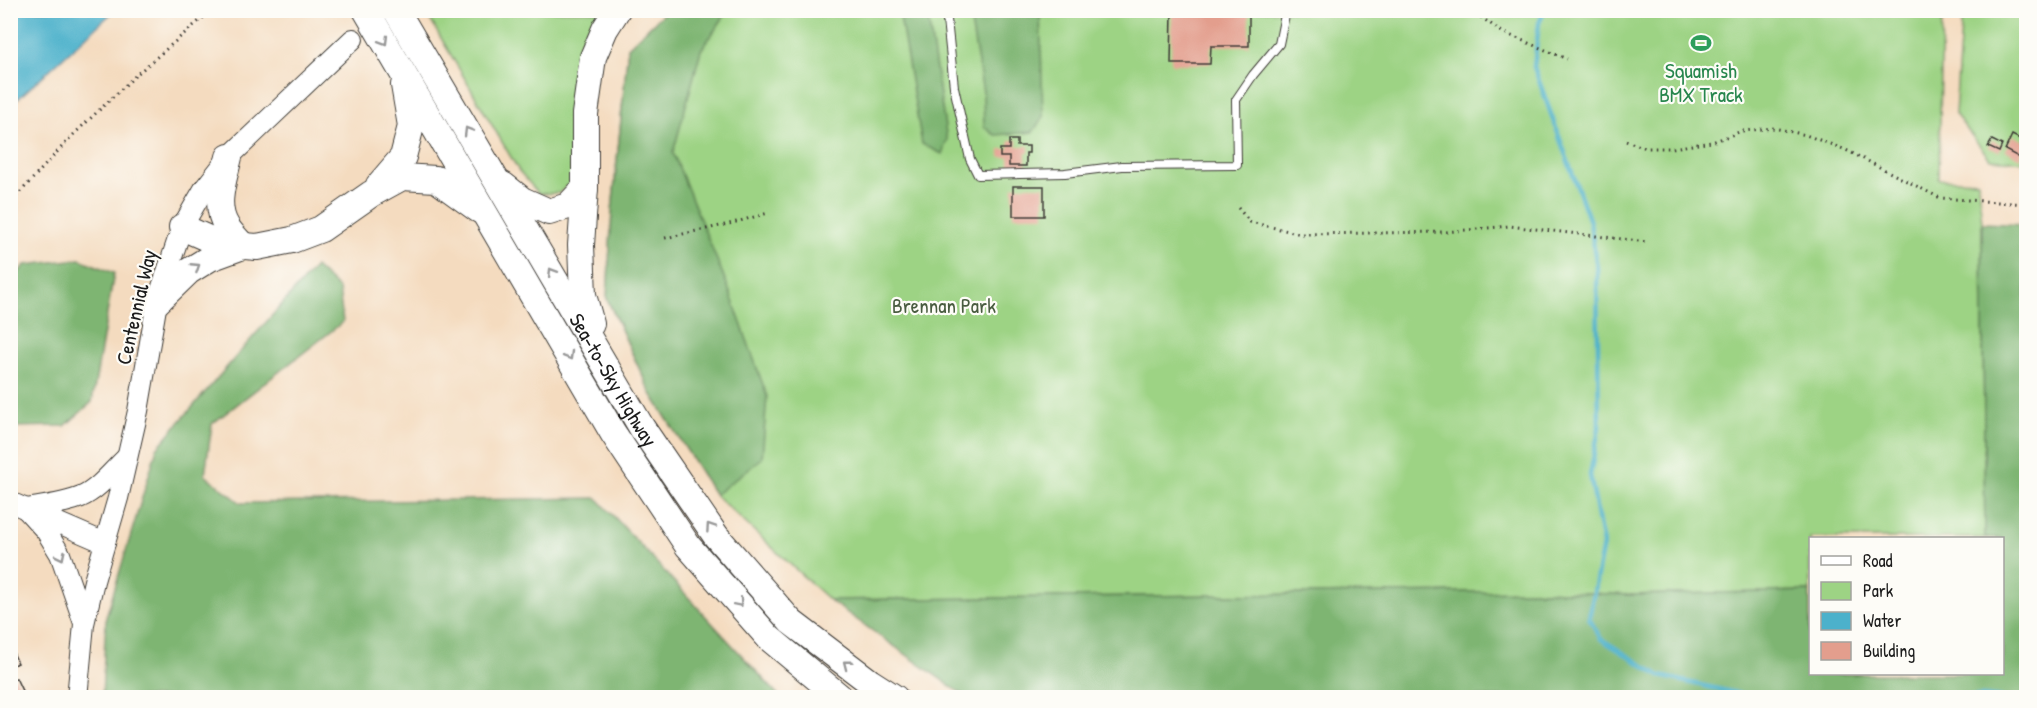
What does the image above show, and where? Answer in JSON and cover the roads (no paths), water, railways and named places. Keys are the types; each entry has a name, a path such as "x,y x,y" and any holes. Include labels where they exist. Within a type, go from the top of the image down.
{"highway":[{"name":"Sea-to-Sky Highway","path":"366,10 613,433 688,546 769,638 841,698"},
{"name":"Sea-to-Sky Highway","path":"396,10 642,428 716,536 791,622 870,682 895,698"},
{"path":"597,348 583,295 581,245 585,188 585,114 593,57 604,28 617,10"},
{"path":"371,194 403,157 411,126 402,71"},
{"path":"229,157 220,196 221,214 227,228 243,246"},
{"path":"182,227 220,244 257,247 292,240 321,229 371,194 402,177 436,179 487,215"},
{"path":"497,181 522,200 549,212 568,206 585,188"},
{"path":"157,302 189,271 210,258 243,246"}],"street":[{"name":"Centennial Way","path":"77,698 84,624 128,456 157,302 182,227 204,189 229,157 353,39"},
{"path":"18,506 62,503 82,497 128,456"},
{"path":"18,506 105,543"},
{"path":"18,506 46,531 60,554 84,624"}],"lane":[{"path":"946,10 954,87 970,159 978,175 1065,173 1122,166 1237,165 1236,100 1279,44 1286,10"}],"water":[{"path":"11,10 114,10 114,11 11,105"}],"waterway":[{"path":"1545,10 1539,23 1534,67 1590,222 1597,268 1599,428 1590,475 1603,544 1589,618 1601,639 1660,676 1758,698"},
{"path":"1965,698 1982,696 2001,698"}],"place":[{"name":"Squamish BMX Track","path":"1701,43"}],"park label":[{"name":"Brennan Park","path":"944,305"}]}
